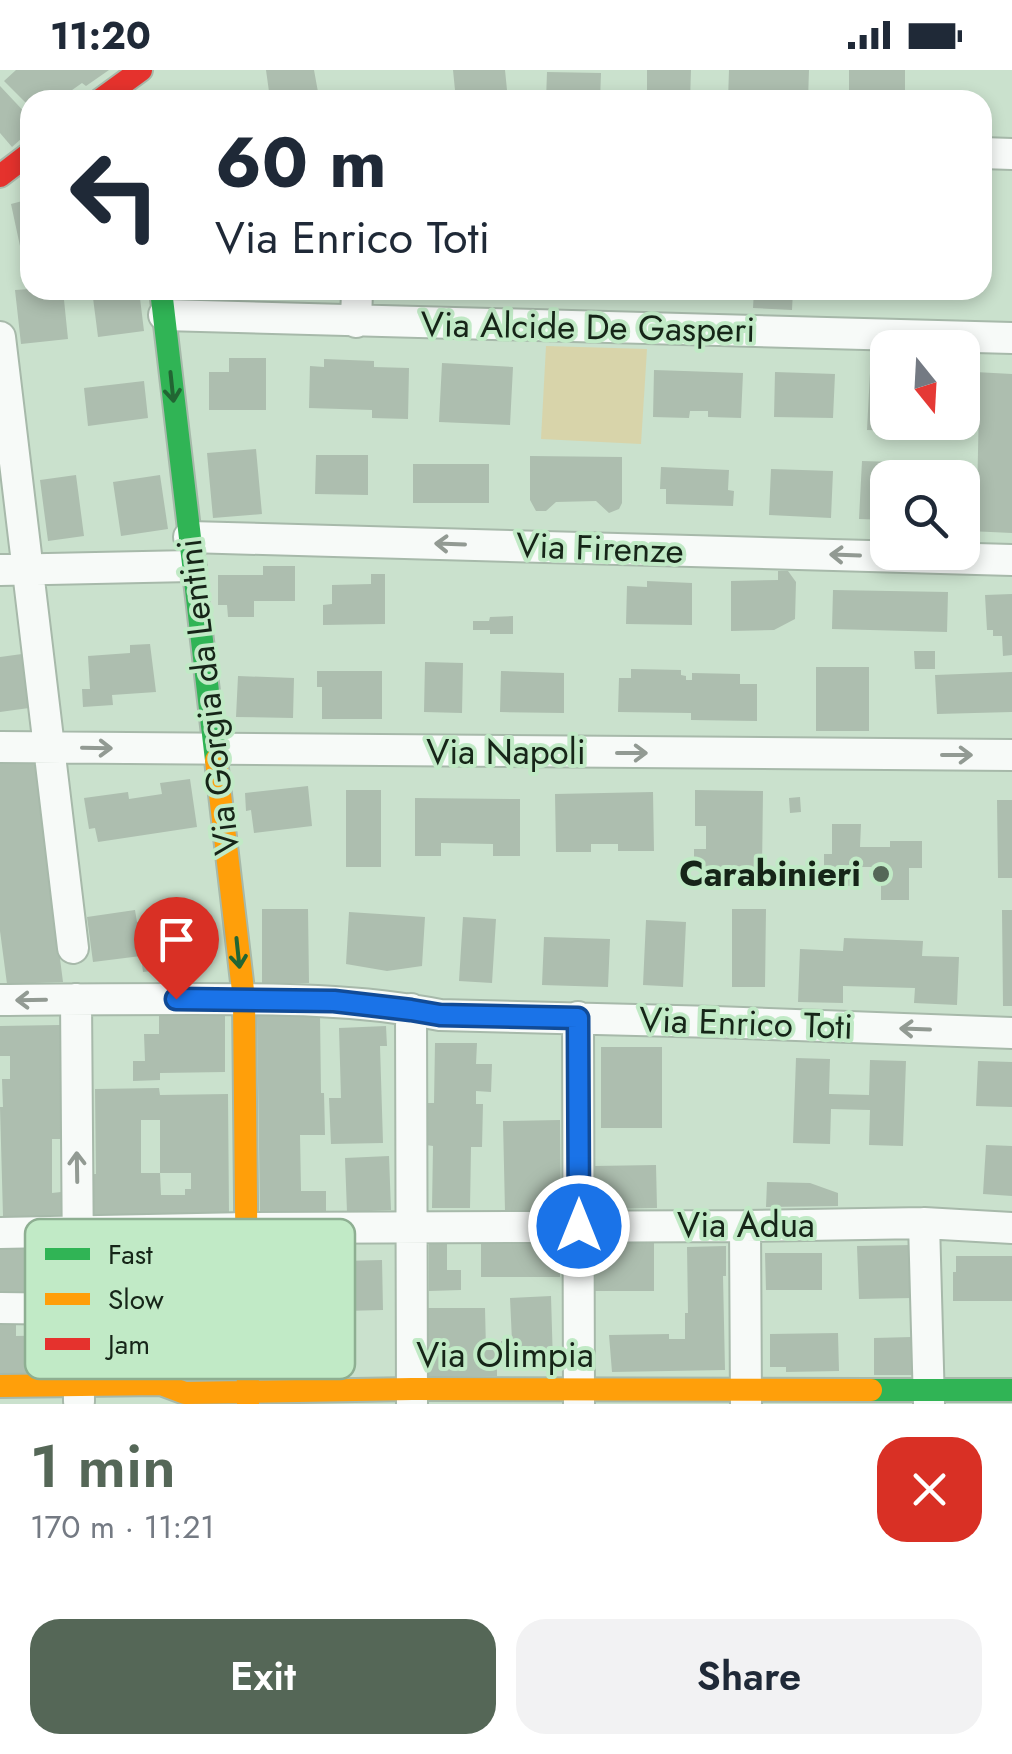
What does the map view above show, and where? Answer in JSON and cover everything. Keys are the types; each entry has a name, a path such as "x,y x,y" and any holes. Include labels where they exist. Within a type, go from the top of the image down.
{"street":[{"path":"0,176 20,161"},
{"path":"356,322 357,300"},
{"name":"Via Alcide De Gasperi","path":"162,303 356,322 1012,338"},
{"name":"Via Gorgia da Lentini","path":"162,303 244,999 247,1219"},
{"path":"0,337 13,570 49,747 73,948"},
{"name":"Via Firenze","path":"13,570 190,551 1012,560"},
{"name":"Via Napoli","path":"0,747 1012,755"},
{"path":"76,999 78,1219"},
{"name":"Via Enrico Toti","path":"0,1000 334,1001 440,1015 1012,1033"},
{"path":"411,1010 412,1397"},
{"path":"578,1018 580,1397"},
{"path":"924,1223 929,1397"},
{"name":"Via Adua","path":"355,1228 924,1223 1012,1228"},
{"path":"745,1226 746,1396"},
{"name":"Via Adua","path":"0,1233 25,1233"},
{"path":"0,1308 25,1308"},
{"name":"Via Olimpia","path":"0,1386 79,1394 160,1384 184,1392 248,1398 929,1397 1012,1390"}],"shaded area":[{"path":"546,346 647,349 641,444 541,439"}],"building":[{"path":"16,70 109,70 86,86 82,83 72,90 20,90 20,97 4,81"},
{"path":"266,70 314,70 318,90 269,90"},
{"path":"453,70 505,70 507,90 455,90"},
{"path":"647,70 691,70 690,90 647,90"},
{"path":"729,70 809,70 808,90 728,90"},
{"path":"849,70 905,70 905,90 849,90"},
{"path":"547,72 601,73 600,90 546,90"},
{"path":"0,86 20,107 20,140 12,147 0,133"},
{"path":"20,202 20,246 11,204"},
{"path":"15,290 20,290 20,300 64,300 68,339 21,344"},
{"path":"93,300 140,300 144,331 98,337"},
{"path":"753,300 792,300 792,310 753,308"},
{"path":"229,358 266,358 266,410 209,410 209,372 229,372"},
{"path":"324,359 374,361 374,367 409,368 408,419 372,418 372,410 309,408 310,366 324,367"},
{"path":"442,363 513,367 510,425 439,422"},
{"path":"654,370 743,373 741,418 708,417 708,411 690,411 689,418 653,417"},
{"path":"775,372 835,374 833,418 774,417"},
{"path":"980,372 1012,374 1012,533 980,532"},
{"path":"870,373 870,430 867,430"},
{"path":"144,381 148,418 88,426 84,388"},
{"path":"256,449 262,514 213,518 207,453"},
{"path":"316,455 368,455 368,495 315,494"},
{"path":"530,456 622,457 619,509 609,513 596,501 556,502 546,511 536,511 530,500"},
{"path":"862,461 870,461 870,519 859,519"},
{"path":"413,464 489,464 489,503 413,503"},
{"path":"661,467 729,470 728,490 734,491 733,506 666,504 666,489 660,489"},
{"path":"771,469 833,471 831,518 769,515"},
{"path":"76,475 84,536 48,541 40,480"},
{"path":"160,475 168,529 121,536 113,482"},
{"path":"263,566 295,566 295,601 254,601 254,617 228,617 227,605 218,605 218,575 263,575"},
{"path":"778,571 788,571 796,582 795,619 774,630 731,631 731,581 778,580"},
{"path":"371,574 385,574 385,624 323,625 323,605 332,604 332,585 371,584"},
{"path":"647,581 692,583 692,625 626,624 627,586 647,587"},
{"path":"833,590 948,592 947,632 832,629"},
{"path":"1012,594 1012,655 1003,656 1002,636 993,636 993,630 987,630 985,595"},
{"path":"513,616 513,634 473,630 473,621"},
{"path":"150,644 156,692 112,695 113,705 83,707 82,689 90,689 88,656 130,653 130,645"},
{"path":"914,651 935,651 935,669 915,669"},
{"path":"22,654 29,708 0,712 0,657"},
{"path":"425,662 463,663 462,713 424,712"},
{"path":"816,667 869,667 869,731 816,731"},
{"path":"631,669 681,670 686,680 692,680 692,673 740,674 740,684 757,684 757,721 691,720 691,713 618,712 619,678 631,678"},
{"path":"317,671 382,671 382,719 322,719 322,687 317,687"},
{"path":"501,671 564,673 564,713 500,712"},
{"path":"1012,672 1012,712 937,714 935,675"},
{"path":"238,676 294,678 293,718 236,717"},
{"path":"0,764 35,764 63,982 7,984 0,931"},
{"path":"190,779 197,827 98,842 95,828 89,829 84,798 128,792 129,799 162,794 160,783"},
{"path":"308,786 312,826 254,833 245,793"},
{"path":"346,790 381,790 381,867 346,867"},
{"path":"695,790 763,791 762,871 694,870 694,849 706,849 706,826 695,826"},
{"path":"653,792 654,851 618,851 618,844 591,844 591,852 556,852 555,794"},
{"path":"800,797 801,812 790,813 789,798"},
{"path":"415,798 520,799 520,856 493,856 493,844 441,843 441,856 415,856"},
{"path":"997,800 1012,800 1012,878 998,878"},
{"path":"832,824 861,824 860,847 890,847 890,841 922,841 922,868 909,868 909,900 881,900 881,867 852,867 852,886 824,885 824,854 832,854"},
{"path":"262,909 308,909 309,983 262,984"},
{"path":"732,909 766,909 765,987 732,987"},
{"path":"135,910 137,922 197,915 204,965 143,972 141,956 93,962 87,917"},
{"path":"1002,910 1012,910 1012,1006 1003,1006"},
{"path":"349,912 425,917 422,966 387,971 346,964"},
{"path":"463,917 496,919 492,983 459,981"},
{"path":"646,920 686,922 683,987 643,985"},
{"path":"544,937 610,939 608,987 542,985"},
{"path":"844,938 923,941 922,956 959,957 957,1005 914,1003 915,988 843,986 843,1003 798,1002 800,949 843,951"},
{"path":"225,1013 225,1072 160,1073 160,1080 133,1081 133,1061 145,1061 144,1034 159,1034 159,1014"},
{"path":"320,1014 325,1135 300,1135 301,1191 326,1191 326,1213 260,1214 257,1015"},
{"path":"60,1025 61,1139 52,1139 52,1193 61,1192 62,1216 3,1216 0,1107 2,1079 10,1079 10,1056 0,1056 0,1026"},
{"path":"386,1026 387,1046 380,1046 383,1143 331,1144 329,1098 341,1098 339,1028"},
{"path":"435,1043 477,1043 476,1064 492,1064 491,1092 476,1091 476,1104 483,1104 482,1147 471,1147 470,1208 432,1208 433,1146 426,1145 427,1103 434,1103"},
{"path":"601,1047 662,1047 662,1128 601,1128"},
{"path":"796,1058 830,1059 829,1094 869,1095 870,1060 906,1061 903,1146 869,1145 870,1110 831,1109 830,1144 793,1143"},
{"path":"978,1061 1012,1062 1012,1107 976,1106"},
{"path":"159,1088 160,1095 228,1094 229,1214 92,1216 92,1174 96,1174 95,1089","holes":["141,1120 160,1120 160,1173 141,1173","160,1173 191,1173 191,1189 185,1189 185,1195 161,1195"]},
{"path":"560,1120 561,1209 505,1211 503,1121"},
{"path":"986,1145 1012,1146 1012,1196 983,1194"},
{"path":"389,1156 391,1210 347,1212 345,1158"},
{"path":"656,1165 657,1208 594,1209 594,1166"},
{"path":"767,1182 810,1183 838,1193 838,1206 766,1207"},
{"path":"596,1239 654,1239 654,1291 595,1291"},
{"path":"560,1240 560,1277 481,1277 481,1241"},
{"path":"429,1242 447,1242 447,1270 461,1270 461,1290 429,1291"},
{"path":"912,1245 913,1298 859,1299 857,1246"},
{"path":"726,1246 725,1370 612,1372 609,1335 669,1334 669,1339 685,1339 687,1247"},
{"path":"0,1247 25,1247 25,1296 0,1296"},
{"path":"765,1253 822,1253 822,1290 766,1290"},
{"path":"956,1256 1012,1256 1012,1301 953,1301"},
{"path":"382,1260 383,1310 355,1311 355,1261"},
{"path":"551,1296 553,1364 525,1365 524,1350 502,1350 501,1341 512,1341 510,1298"},
{"path":"426,1308 485,1308 486,1350 497,1350 497,1376 427,1377"},
{"path":"16,1319 16,1336 25,1336 25,1379 0,1379 0,1320"},
{"path":"838,1333 839,1371 786,1372 786,1367 770,1367 770,1334"},
{"path":"912,1337 912,1375 874,1375 874,1338"}],"traffic: fast":[{"path":"162,300 216,760"},
{"path":"871,1390 1012,1390"}],"traffic: slow":[{"path":"216,760 244,999 246,1219"},
{"path":"248,1379 248,1404"},
{"path":"0,1386 161,1384 185,1393 412,1389 871,1390"}],"traffic: jam":[{"path":"114,90 141,70"},
{"path":"0,176 20,161"}],"place":[{"name":"Carabinieri","path":"881,874"}],"route":[{"path":"176,999 334,1001 440,1015 578,1018 579,1226"}]}
